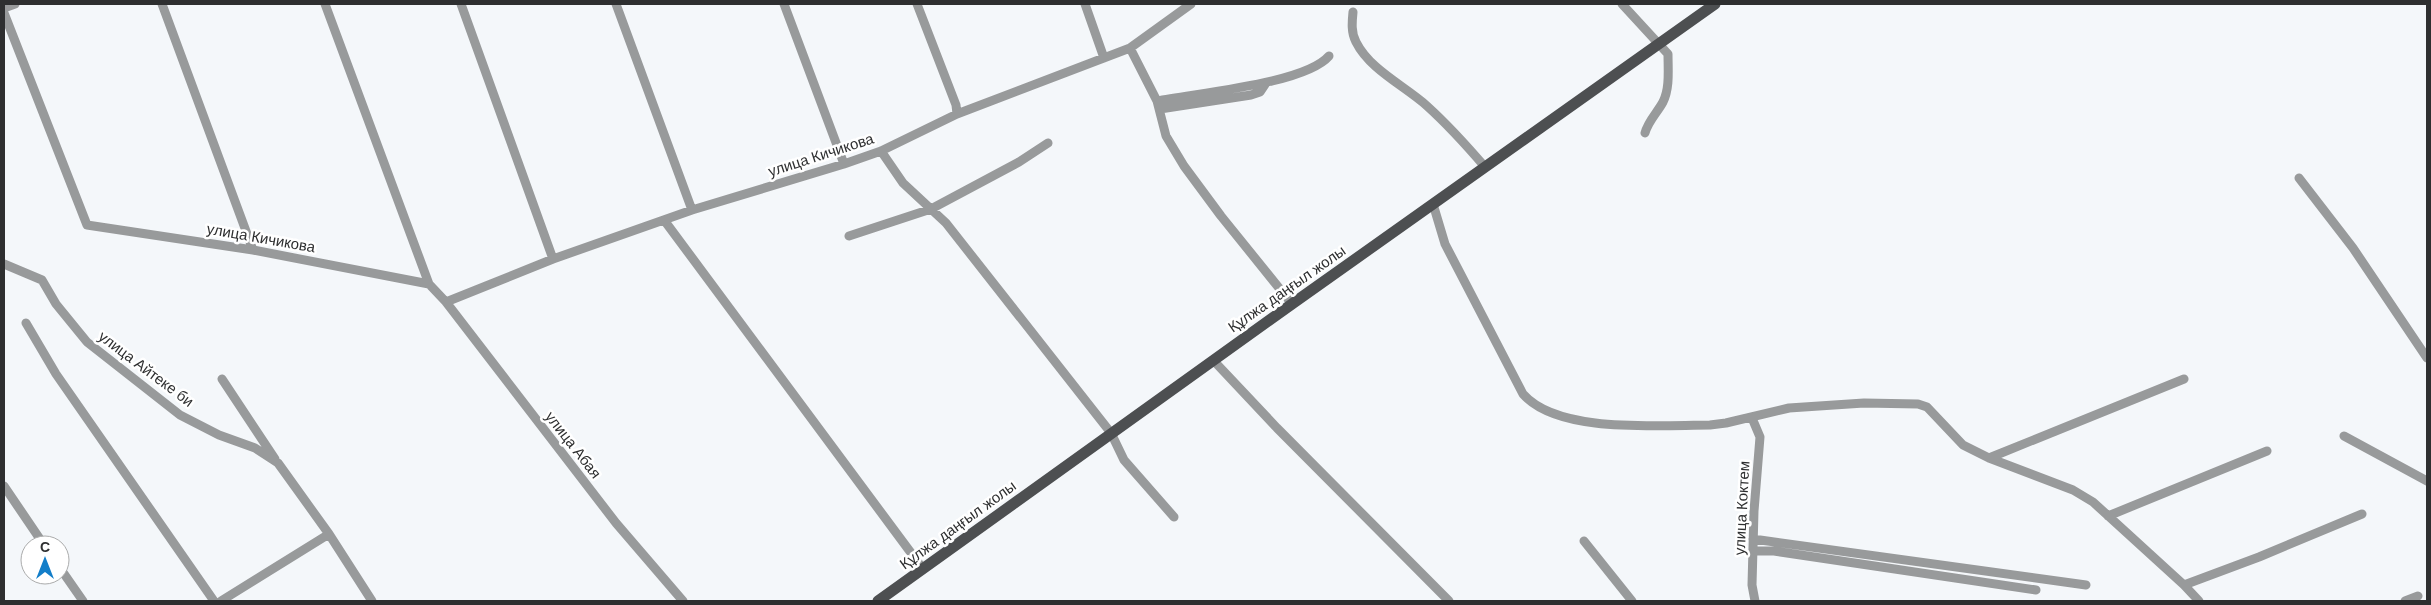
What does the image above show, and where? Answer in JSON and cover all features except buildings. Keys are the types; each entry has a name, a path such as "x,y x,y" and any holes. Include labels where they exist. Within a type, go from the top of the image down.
{"main road":[{"name":"Құлжа даңғыл жолы","path":"878,601 1715,4"}],"street":[{"path":"4,8 16,4"},
{"path":"162,4 253,250"},
{"path":"325,4 429,284"},
{"path":"461,4 553,259"},
{"path":"616,4 692,210"},
{"path":"784,4 844,164"},
{"path":"917,4 956,105 957,114"},
{"path":"1085,4 1104,58"},
{"name":"улица Кичикова","path":"446,302 553,259 692,210 844,164 881,150 957,114 1130,48 1190,4"},
{"path":"1622,4 1668,54 1669,80 1664,101 1647,124 1645,133"},
{"path":"1353,12 1352,25 1355,40 1360,48 1380,69 1416,96 1440,118 1485,167"},
{"name":"улица Кичикова","path":"4,13 87,225 253,250 429,284"},
{"path":"1130,48 1158,105 1166,136 1184,166 1221,216 1292,304"},
{"path":"1158,105 1266,83 1321,64 1329,56"},
{"path":"849,236 931,209 1048,143"},
{"path":"881,150 903,183 946,223 1111,433 1124,460 1174,517"},
{"path":"2299,178 2353,248 2427,358"},
{"path":"1433,204 1445,244 1523,394 1531,404 1558,416 1611,425 1710,425 1752,418 1789,408 1864,403 1918,404 1927,407 1964,445 1989,458 2074,490 2093,502 2199,601"},
{"path":"664,220 923,569"},
{"name":"улица Айтеке би","path":"4,264 42,280 56,304 87,342 180,415 219,435 255,448 278,463 329,534 372,601"},
{"name":"улица Абая","path":"429,284 446,302 616,524 683,601"},
{"path":"26,324 56,374 214,601"},
{"path":"1214,360 1277,428 1449,601"},
{"path":"222,379 278,463"},
{"path":"1989,458 2184,379"},
{"name":"улица Коктем","path":"1752,418 1760,438 1753,539 1752,585 1755,601"},
{"path":"2344,436 2427,481"},
{"path":"2108,516 2267,451"},
{"path":"4,486 37,535"},
{"path":"2184,585 2259,557 2362,514"},
{"path":"221,601 329,534"},
{"path":"1753,539 2086,585"},
{"path":"1584,541 1632,601"},
{"path":"1753,551 1774,551 2036,590"},
{"path":"70,582 83,601"},
{"path":"2406,601 2418,596"}]}
